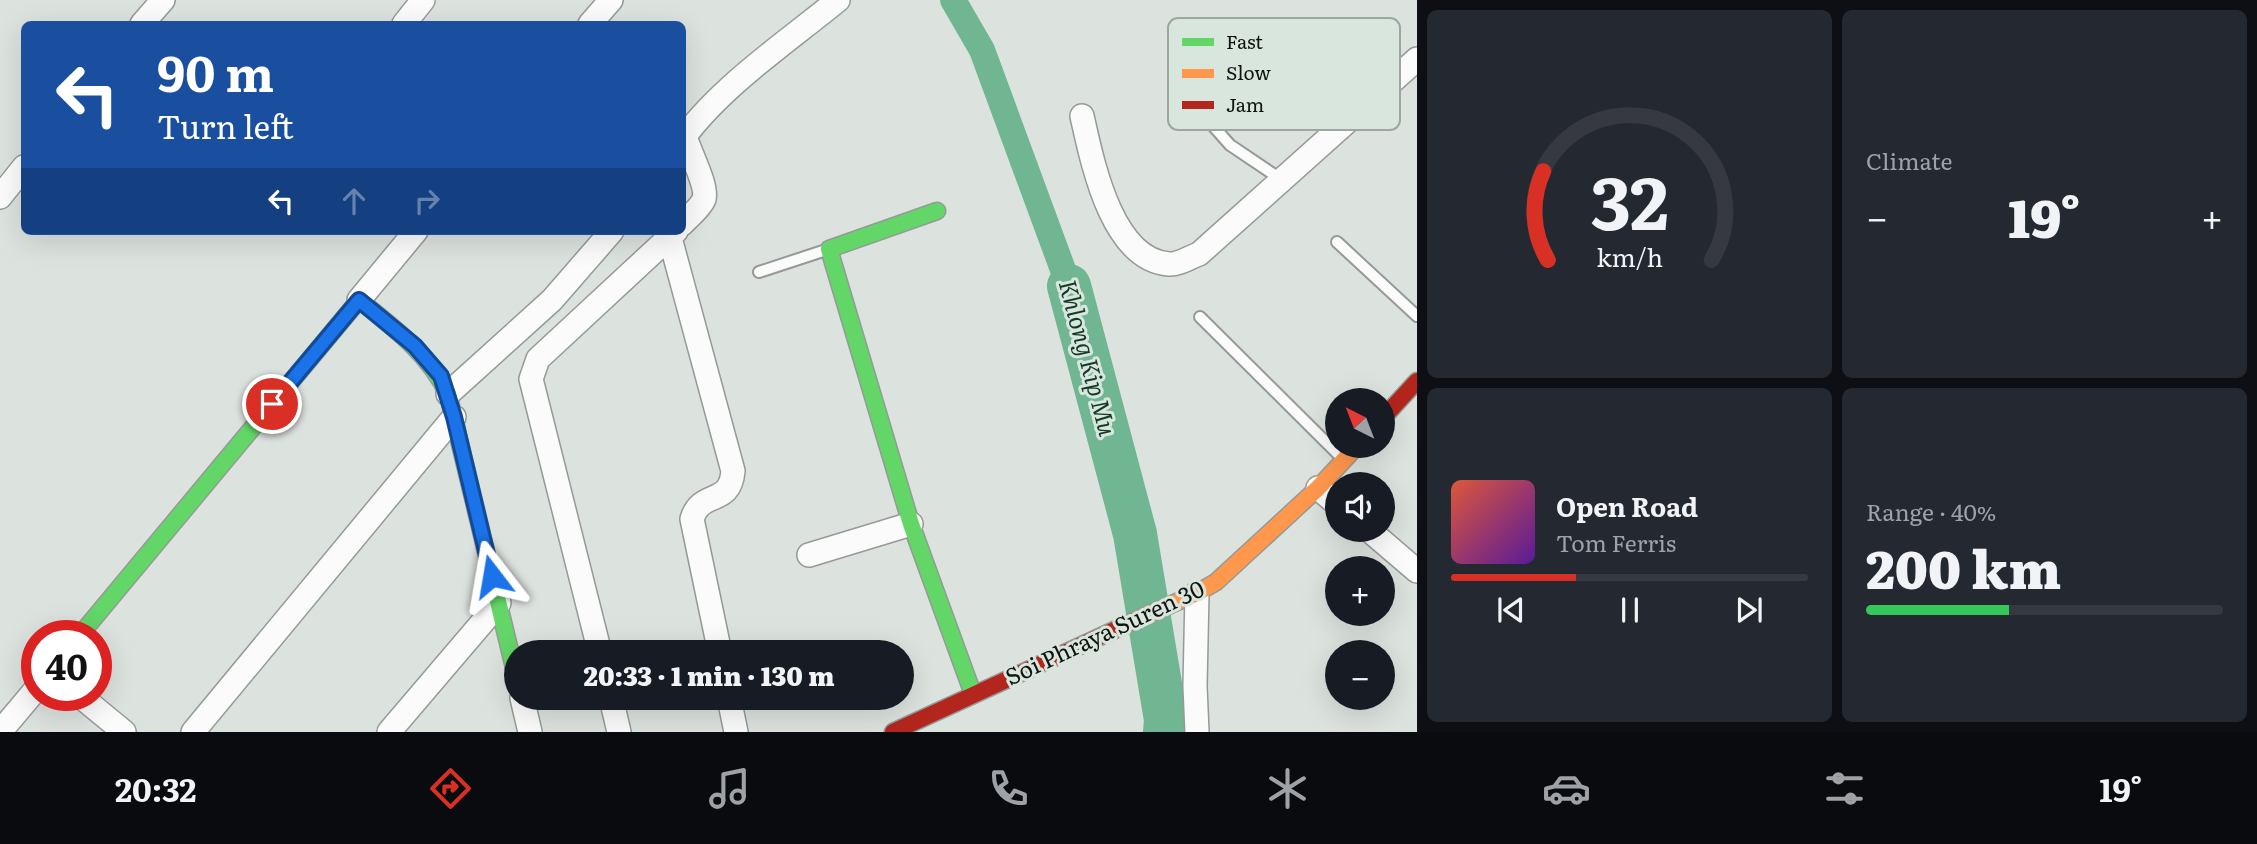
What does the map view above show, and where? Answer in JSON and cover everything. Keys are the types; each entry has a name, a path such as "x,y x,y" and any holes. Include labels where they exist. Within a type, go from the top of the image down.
{"street":[{"path":"145,21 163,0"},
{"path":"406,21 424,0"},
{"path":"593,21 611,0"},
{"path":"686,135 732,87 838,0"},
{"path":"1400,74 1417,59"},
{"path":"1082,116 1097,180 1116,225 1146,258 1171,265 1199,254 1338,130"},
{"path":"686,140 705,185 704,200 686,220"},
{"path":"0,197 21,171"},
{"path":"937,211 829,249 911,524 973,694"},
{"path":"92,620 413,235"},
{"path":"448,394 552,300 609,235"},
{"path":"597,640 531,379 538,359 672,235"},
{"path":"677,235 733,471 732,483 727,492 695,509 692,519 717,640"},
{"path":"359,300 415,346 441,376 454,417 508,640"},
{"path":"1395,405 1417,381"},
{"path":"192,732 454,417"},
{"name":"Soi Phraya Suren 30","path":"892,732 931,724 973,694 1216,582 1345,460"},
{"path":"1318,488 1325,494"},
{"path":"809,555 911,524"},
{"path":"1383,542 1417,570"},
{"path":"1189,596 1197,732"},
{"path":"388,732 499,603"},
{"path":"0,732 21,707"},
{"path":"525,710 530,732"},
{"path":"614,710 620,732"},
{"path":"731,710 736,732"},
{"path":"98,711 124,732"}],"lane":[{"path":"1217,130 1230,145 1282,180"},
{"path":"1337,242 1417,316"},
{"path":"759,272 829,249"},
{"path":"1200,317 1345,460"}],"waterway":[{"name":"Khlong Kip Mu","path":"953,0 982,50 1069,286"},
{"name":"Khlong Kip Mu","path":"1069,286 1135,534 1166,720 1165,732"}],"traffic: fast":[{"path":"937,211 829,249 911,524 973,694"},
{"path":"92,620 359,300 420,354 431,366 448,394 507,640"}],"traffic: slow":[{"path":"1134,621 1216,582 1318,488 1346,458"}],"traffic: jam":[{"path":"1395,405 1417,381"},
{"path":"893,732 1134,621"}],"route":[{"path":"272,404 359,300 415,346 441,376 454,417 492,576"}]}
